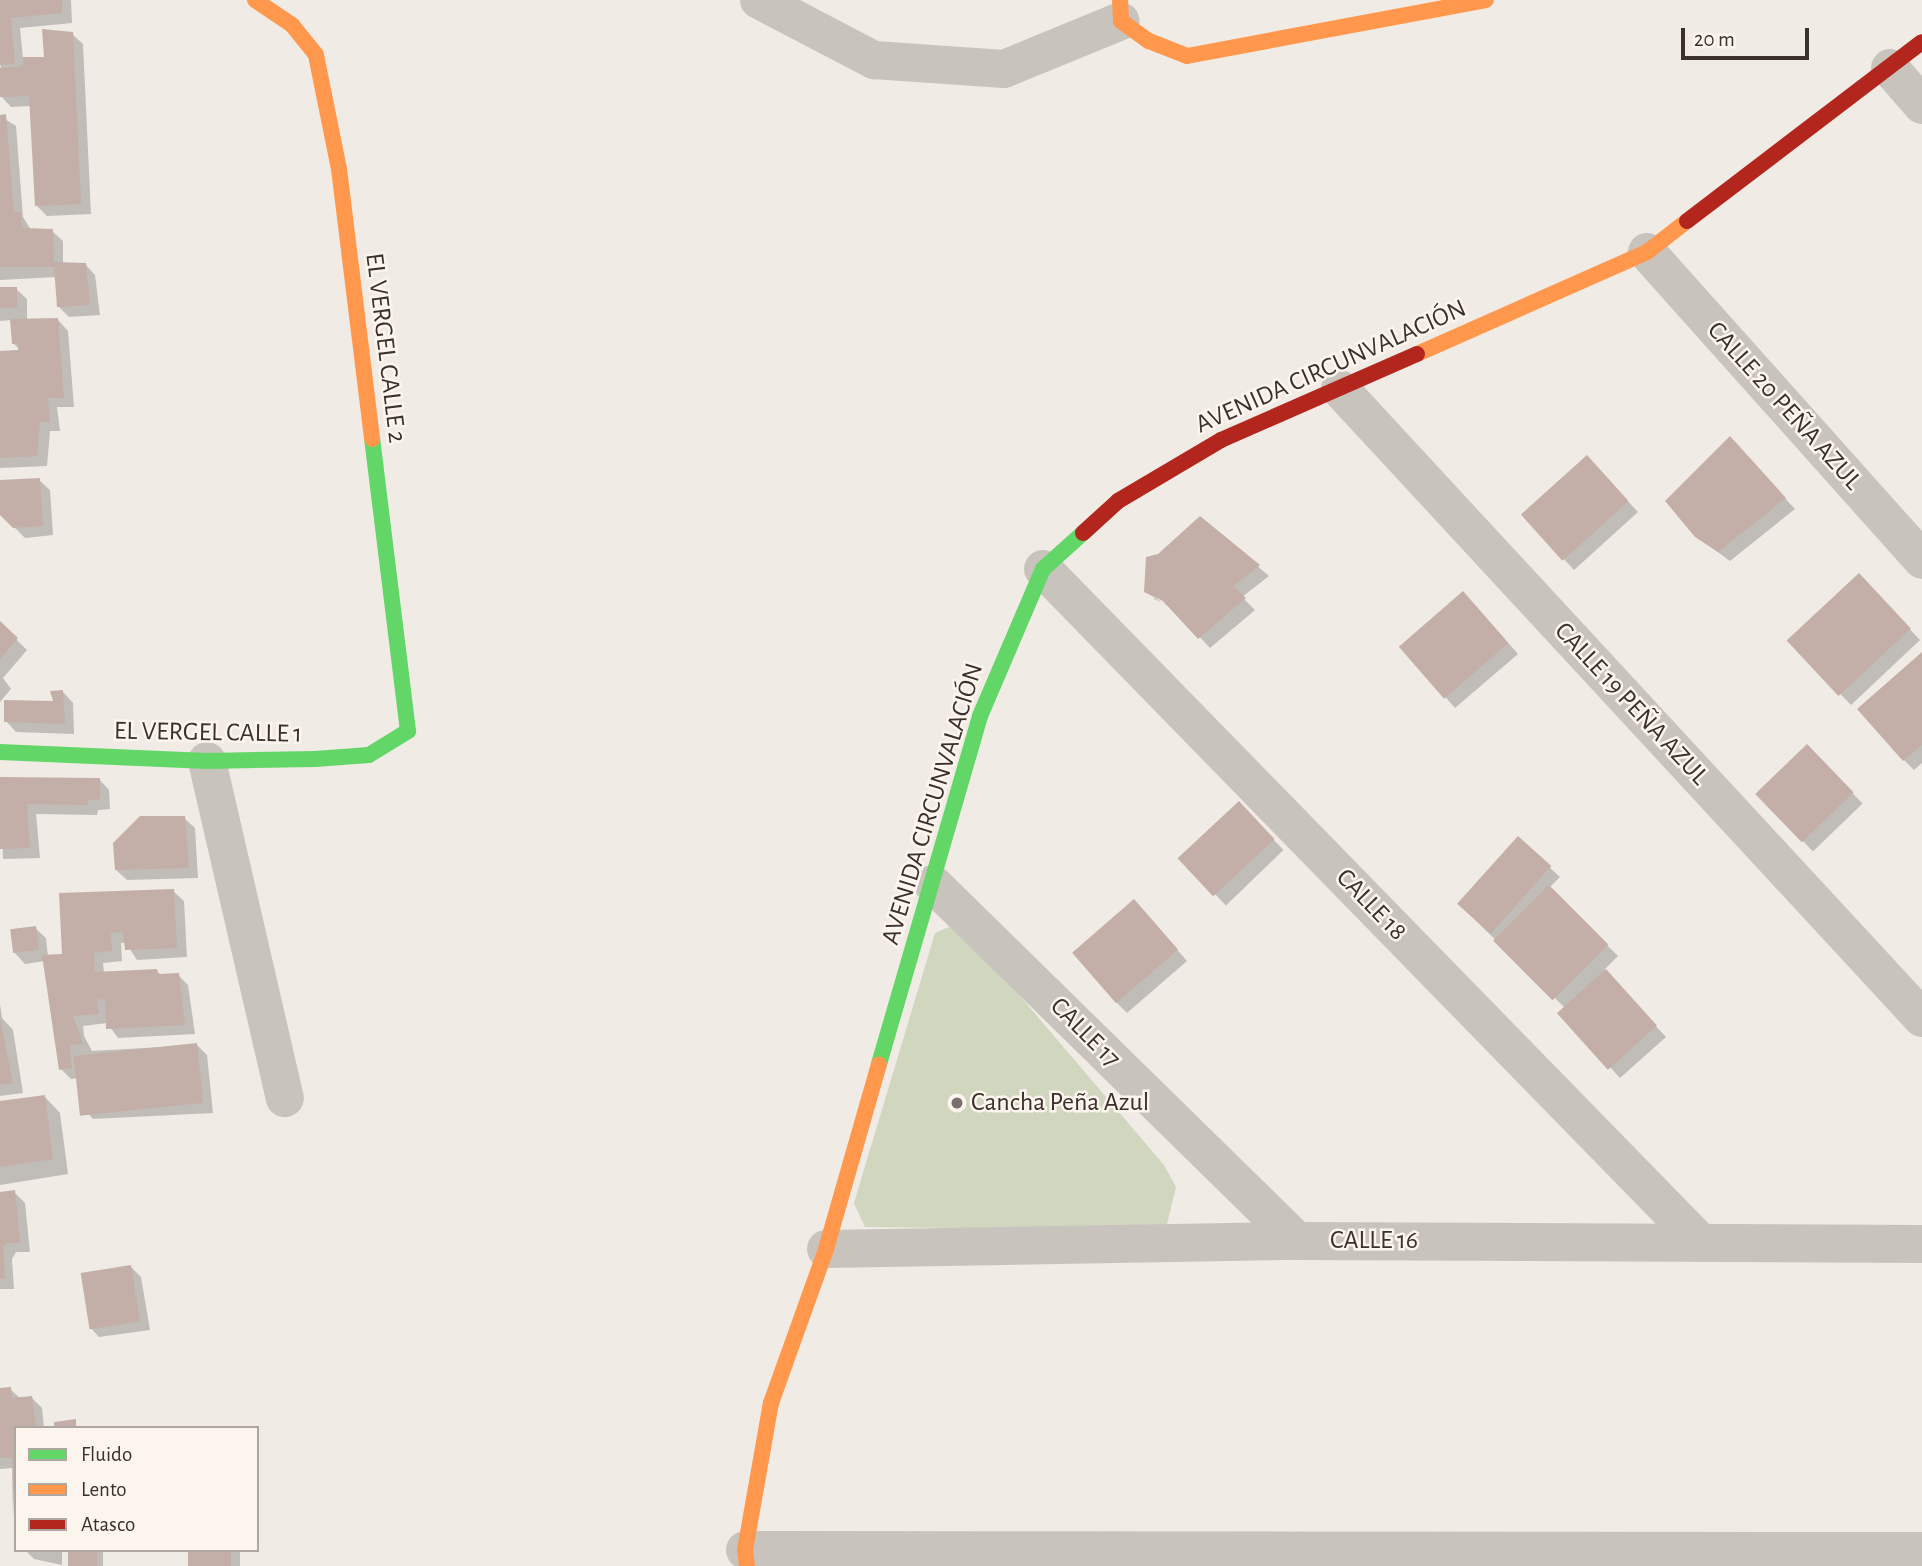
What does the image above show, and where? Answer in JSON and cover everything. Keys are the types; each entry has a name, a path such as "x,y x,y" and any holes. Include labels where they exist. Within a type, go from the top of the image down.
{"street":[{"name":"EL VERGEL CALLE 2","path":"254,0 292,25 316,55 339,169 408,731"},
{"path":"759,0 874,60 1004,69 1120,10 1149,41 1187,56 1486,0"},
{"name":"AVENIDA CIRCUNVALACIÓN","path":"746,1558 771,1403 825,1249 933,884 979,716 1043,569 1118,500 1221,440 1647,252 1922,42"},
{"path":"1890,68 1922,105"},
{"name":"CALLE 20 PEÑA AZUL","path":"1647,252 1922,560"},
{"name":"CALLE 19 PEÑA AZUL","path":"1340,389 1922,1018"},
{"name":"CALLE 18","path":"1043,569 1700,1242"},
{"name":"EL VERGEL CALLE 1","path":"0,752 207,761 369,755 408,731"},
{"path":"207,761 285,1098"},
{"name":"CALLE 17","path":"933,884 1297,1241"},
{"name":"CALLE 16","path":"825,1249 1297,1241 1922,1244"},
{"path":"746,1558 1922,1551"}],"green space":[{"path":"949,927 968,935 1164,1165 1176,1187 1167,1224 1141,1230 865,1227 854,1203 935,933"}],"building":[{"path":"0,0 62,0 62,13 11,18 15,64 0,65"},
{"path":"42,29 73,32 81,204 35,206 29,96 0,97 0,68 23,66 23,57 44,57"},
{"path":"6,114 14,212 21,212 22,228 53,229 54,262 86,263 90,305 57,307 54,267 0,267 0,115"},
{"path":"0,287 17,287 17,308 0,308"},
{"path":"58,318 64,398 48,398 50,422 40,422 37,456 0,458 0,351 18,350 18,344 12,344 10,319"},
{"path":"1730,436 1786,498 1718,552 1695,537 1665,501"},
{"path":"1587,455 1628,501 1562,561 1521,515"},
{"path":"40,478 43,526 13,528 0,515 0,480"},
{"path":"1200,516 1260,565 1233,586 1246,598 1198,639 1163,601 1144,592 1146,557 1158,554"},
{"path":"1859,573 1911,629 1838,696 1787,641"},
{"path":"1463,591 1508,643 1444,699 1399,647"},
{"path":"0,621 18,638 0,659"},
{"path":"1922,652 1922,745 1903,761 1857,709"},
{"path":"63,690 65,724 4,722 4,700 53,701 50,691"},
{"path":"1807,744 1854,792 1802,842 1755,794"},
{"path":"0,777 100,778 100,799 88,800 88,805 27,804 30,848 0,849"},
{"path":"1239,801 1274,839 1213,896 1178,858"},
{"path":"140,816 185,816 189,868 115,870 113,843"},
{"path":"1518,836 1551,866 1491,934 1457,904"},
{"path":"1549,885 1608,944 1553,1000 1493,941"},
{"path":"174,889 177,948 125,950 123,932 111,933 112,951 94,953 95,972 157,969 158,974 179,973 185,1025 106,1029 105,1000 97,999 99,1014 73,1016 83,1044 70,1045 72,1068 59,1070 42,955 62,954 59,893"},
{"path":"1134,899 1178,950 1116,1003 1072,953"},
{"path":"36,926 39,950 13,953 10,929"},
{"path":"1606,969 1657,1025 1608,1070 1557,1013"},
{"path":"0,1018 13,1083 0,1085"},
{"path":"197,1043 203,1103 80,1116 74,1056"},
{"path":"45,1095 53,1159 0,1167 0,1101"},
{"path":"15,1190 20,1243 6,1243 3,1248 5,1279 0,1279 0,1192"},
{"path":"131,1265 140,1321 90,1329 81,1273"},
{"path":"11,1387 12,1398 32,1396 36,1426 14,1426 13,1518 12,1457 0,1458 0,1388"},
{"path":"76,1419 76,1426 54,1426 54,1422"},
{"path":"68,1552 97,1552 97,1566 68,1566"},
{"path":"188,1552 231,1552 231,1566 188,1566"}],"traffic: fast":[{"path":"0,752 207,761 315,759 369,755 408,731 372,439"},
{"path":"879,1064 980,716 1043,569 1083,533"}],"traffic: slow":[{"path":"255,0 292,25 316,55 339,169 372,439"},
{"path":"1120,0 1121,21 1149,41 1187,56 1486,0"},
{"path":"1417,354 1647,252 1687,221"},
{"path":"747,1566 745,1550 771,1403 826,1249 879,1064"}],"traffic: jam":[{"path":"1687,221 1922,42"},
{"path":"1083,533 1118,501 1221,440 1417,354"}],"place":[{"name":"Cancha Peña Azul","path":"957,1103"}]}
